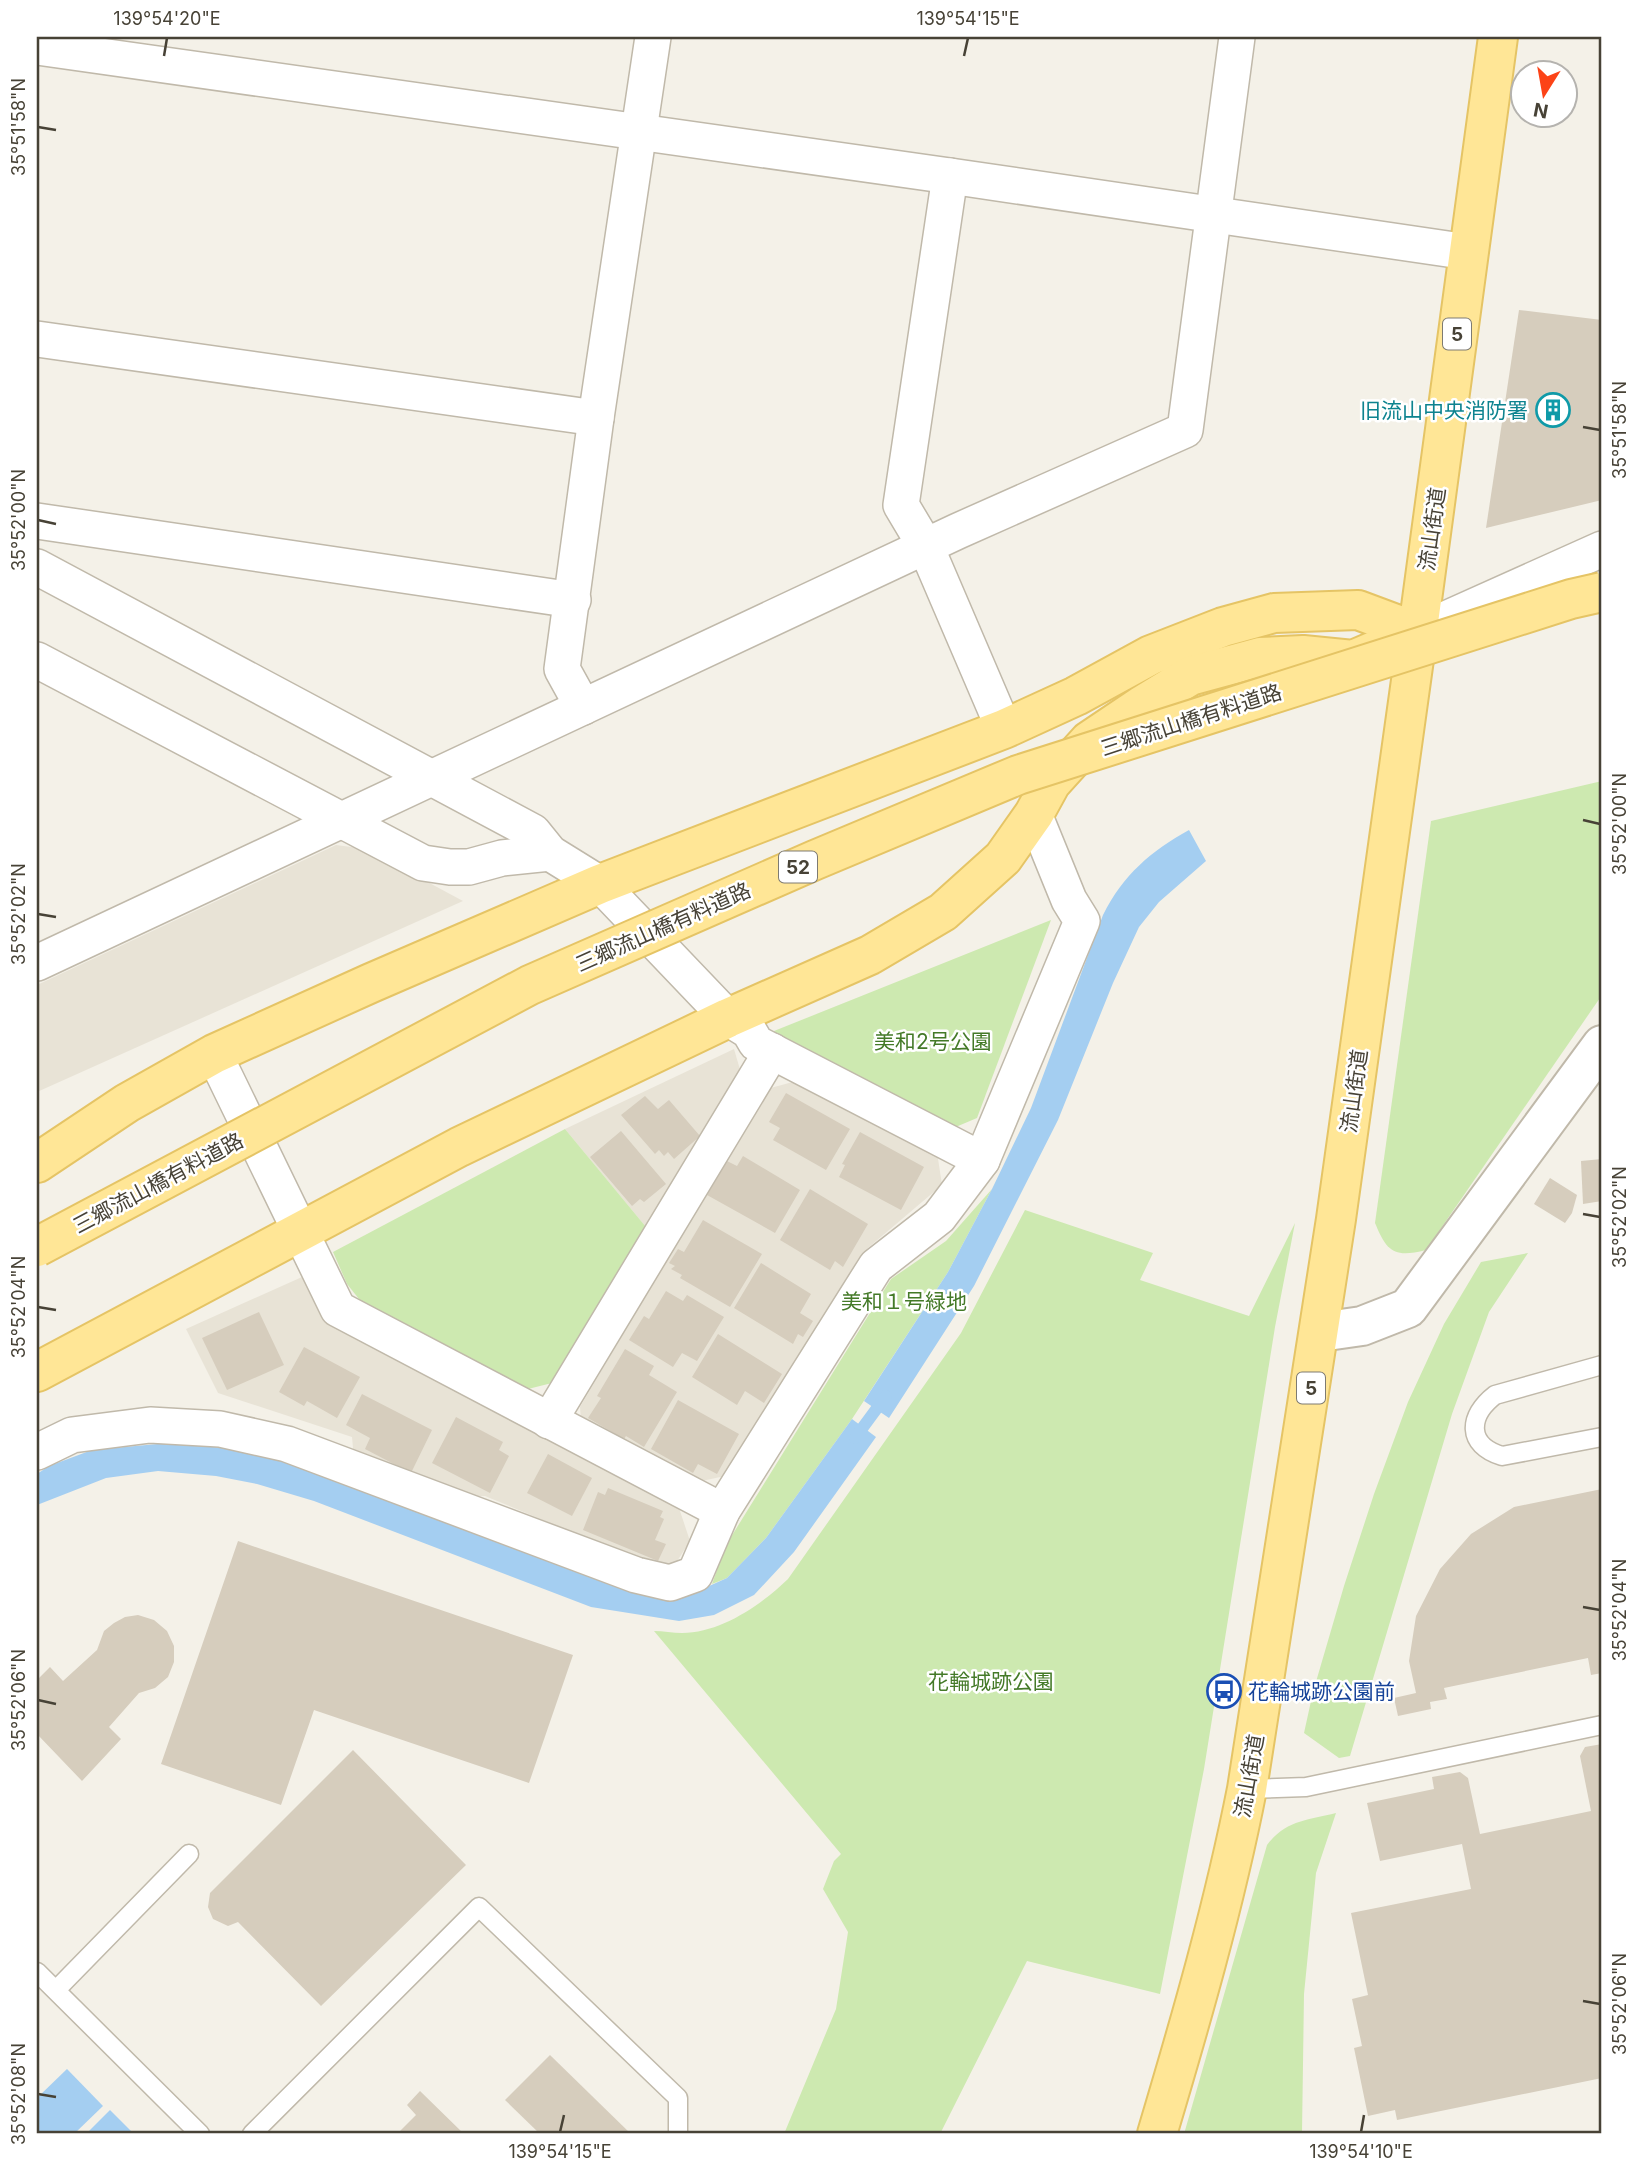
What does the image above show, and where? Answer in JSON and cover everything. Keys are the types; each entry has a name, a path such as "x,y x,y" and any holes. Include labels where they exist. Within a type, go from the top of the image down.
{"main road":[{"name":"流山街道","path":"1157,2134 1230,1877 1247,1789 1320,1332 1498,37"},
{"name":"三郷流山橋有料道路","path":"37,1247 530,985 828,854 1018,775 1571,599 1602,592"},
{"path":"37,1163 127,1103 214,1054 370,983 600,884 1004,729 1076,696 1151,655 1223,627 1274,613 1358,610 1417,632"},
{"path":"37,1372 459,1147 728,1018 870,955 943,912 1003,858 1034,814 1051,783 1089,741 1190,676 1260,657 1303,655 1353,660 1417,632"}],"street":[{"path":"583,707 562,669 596,418 653,37"},
{"path":"37,963 958,531 1185,430 1237,37"},
{"path":"37,47 639,131 1468,252"},
{"path":"950,176 901,505 926,547 1004,729"},
{"path":"37,339 596,418"},
{"path":"37,522 573,600"},
{"path":"1417,632 1602,549"},
{"path":"37,566 533,832 550,853 600,884 728,1018 748,1031 756,1043 982,1160"},
{"path":"37,660 423,863 469,867 502,858 550,853"},
{"path":"37,1452 72,1435 150,1425 220,1429 287,1444 636,1575 670,1583 695,1574 723,1511 876,1266 939,1217 982,1160 1082,921 1069,900 1034,814"},
{"path":"1320,1332 1362,1326 1408,1308 1602,1045"},
{"path":"549,1421 772,1051"},
{"path":"214,1054 338,1308 723,1511"}],"lane":[{"path":"1602,1365 1495,1395 1483,1404 1475,1428 1479,1443 1488,1451 1502,1456 1602,1437"},
{"path":"1247,1789 1306,1787 1602,1725"},
{"path":"189,1854 45,1986 200,2134"},
{"path":"252,2134 479,1907 678,2098 678,2134"}],"shaded area":[{"path":"336,845 366,849 463,901 37,1092 37,985"},
{"path":"734,1049 741,1073 646,1227 565,1129"},
{"path":"800,1080 937,1152 942,1185 862,1253 725,1476 697,1482 581,1420 580,1407 767,1089"},
{"path":"302,1277 323,1314 679,1508 690,1541 672,1569 654,1566 485,1496 452,1496 354,1459 352,1437 218,1393 186,1329"}],"green space":[{"path":"1602,781 1602,995 1426,1250 1399,1253 1384,1241 1375,1223 1431,821"},
{"name":"美和2号公園","path":"1051,920 977,1118 951,1129 769,1033"},
{"path":"565,1129 646,1227 556,1382 524,1390 363,1304 347,1284 333,1252"},
{"name":"美和１号緑地","path":"992,1189 948,1272 852,1419 766,1538 727,1578 712,1584 726,1545 891,1279 946,1241"},
{"name":"花輪城跡公園","path":"1025,1210 1153,1253 1140,1280 1249,1316 1295,1223 1275,1327 1204,1769 1160,1994 1027,1961 940,2134 784,2134 836,2009 848,1932 823,1889 834,1861 841,1854 654,1631 697,1632 726,1623 753,1608 788,1579 961,1333"},
{"path":"1528,1253 1489,1312 1452,1414 1350,1756 1339,1758 1304,1733 1344,1586 1408,1402 1444,1324 1481,1262"},
{"path":"1336,1813 1316,1873 1304,1994 1302,2134 1184,2134 1267,1845 1290,1826"}],"water":[{"path":"1189,830 1206,861 1159,902 1139,927 1113,983 1058,1120 974,1286 889,1418 864,1401 948,1272 992,1189 1031,1108 1103,915 1139,865"},
{"path":"852,1419 876,1437 794,1552 754,1595 714,1615 679,1621 591,1607 314,1501 257,1484 216,1476 158,1471 106,1478 37,1505 37,1474 49,1466 92,1450 179,1442 258,1453 650,1594 698,1591 727,1578 766,1538"},
{"path":"67,2069 103,2106 74,2134 37,2134 37,2098"},
{"path":"110,2110 134,2134 86,2134"}],"building":[{"name":"旧流山中央消防署","path":"1519,310 1602,320 1602,500 1486,528"},
{"path":"786,1093 850,1129 826,1170 773,1140 780,1128 769,1122"},
{"path":"645,1096 658,1109 669,1100 700,1136 674,1159 668,1152 664,1156 659,1150 655,1154 621,1115"},
{"path":"621,1131 666,1184 644,1202 640,1199 632,1206 590,1157"},
{"path":"860,1132 924,1167 901,1210 839,1177 845,1165 842,1164"},
{"path":"743,1156 800,1190 775,1233 707,1195 727,1161 737,1166"},
{"path":"1602,1159 1602,1201 1583,1204 1581,1161"},
{"path":"1550,1178 1577,1195 1572,1213 1565,1223 1534,1204"},
{"path":"810,1189 868,1224 843,1267 835,1261 830,1270 780,1240"},
{"path":"703,1220 762,1254 730,1307 680,1278 682,1275 671,1269 675,1266 669,1263 678,1249 684,1252"},
{"path":"761,1263 811,1294 800,1313 813,1321 803,1337 798,1334 793,1344 734,1308"},
{"path":"666,1291 683,1301 687,1295 724,1317 697,1361 682,1353 673,1367 629,1340 644,1316 649,1319"},
{"path":"259,1312 284,1365 227,1390 202,1338"},
{"path":"718,1334 782,1374 764,1403 745,1391 737,1405 692,1377"},
{"path":"304,1347 360,1377 337,1418 307,1401 304,1406 279,1392"},
{"path":"625,1349 654,1366 649,1375 677,1392 644,1447 588,1418 601,1398 597,1396"},
{"path":"362,1394 432,1430 411,1473 365,1449 370,1438 346,1425"},
{"path":"678,1400 739,1434 717,1474 698,1464 693,1473 651,1449"},
{"path":"456,1417 503,1442 499,1450 509,1456 490,1493 432,1463"},
{"path":"548,1454 592,1478 572,1516 527,1493"},
{"path":"608,1488 663,1511 660,1517 664,1519 655,1540 666,1544 658,1561 583,1530 598,1492 605,1495"},
{"path":"1602,1489 1602,1673 1591,1675 1588,1658 1444,1688 1447,1699 1430,1702 1431,1709 1398,1716 1394,1698 1416,1693 1409,1661 1416,1616 1440,1569 1471,1534 1514,1507"},
{"path":"238,1541 573,1655 529,1783 314,1710 281,1805 161,1764"},
{"path":"138,1615 154,1620 167,1631 174,1646 174,1662 168,1677 155,1688 139,1693 109,1727 121,1739 82,1781 37,1734 37,1680 50,1667 63,1681 97,1650 104,1631 125,1617"},
{"path":"1602,1744 1602,2078 1397,2120 1395,2110 1368,2116 1354,2048 1362,2046 1352,1999 1368,1995 1351,1913 1471,1889 1462,1844 1380,1861 1367,1803 1434,1789 1432,1777 1460,1772 1468,1778 1480,1834 1591,1811 1580,1756 1585,1747"},
{"path":"353,1750 466,1865 321,2006 238,1922 228,1926 213,1919 208,1907 210,1893"},
{"path":"550,2055 631,2134 540,2134 505,2100"},
{"path":"420,2091 464,2134 397,2134 416,2115 407,2105"}],"waterway":[{"path":"855,1438 886,1396"}],"place":[{"name":"旧流山中央消防署","path":"1553,410"},
{"name":"花輪城跡公園前","path":"1224,1691"}]}
